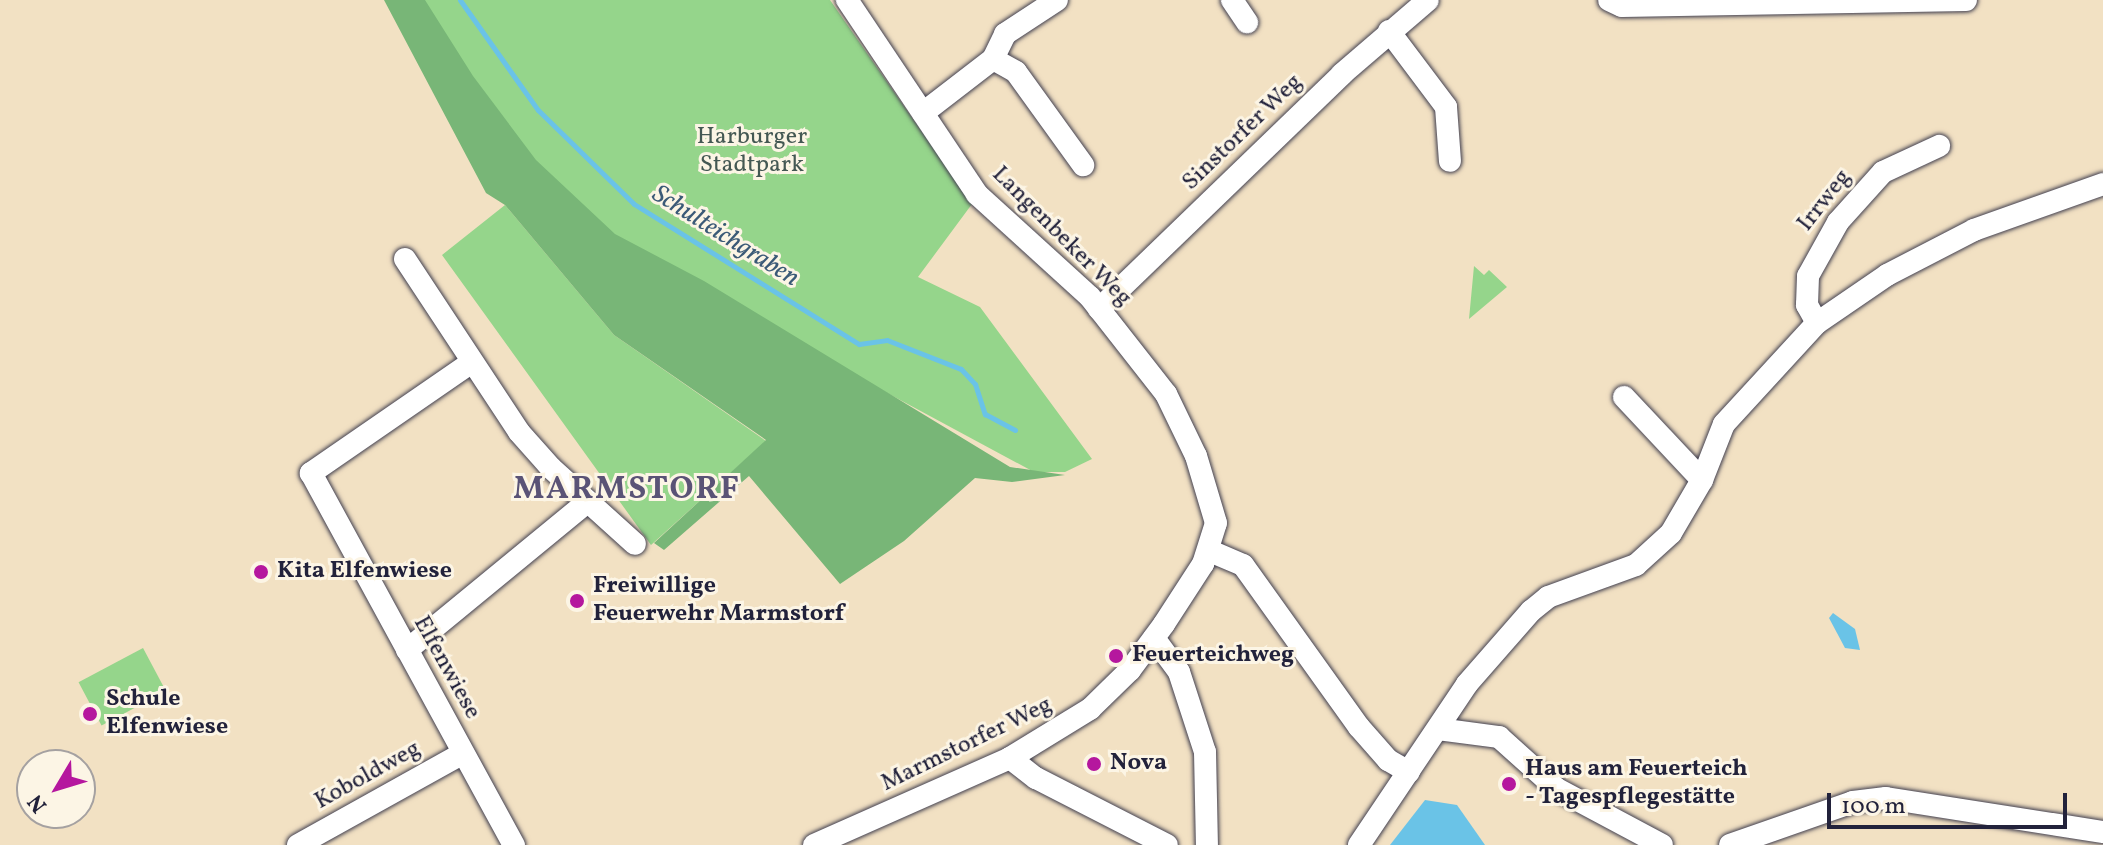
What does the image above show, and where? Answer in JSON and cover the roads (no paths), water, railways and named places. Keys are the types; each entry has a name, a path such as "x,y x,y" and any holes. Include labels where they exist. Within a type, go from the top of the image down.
{"street":[{"name":"Langenbeker Weg","path":"847,0 977,194 1099,309 1166,394 1183,424 1214,504 1210,551"},
{"path":"923,113 993,59 1005,34 1057,0"},
{"path":"1232,0 1247,22"},
{"name":"Sinstorfer Weg","path":"1099,309 1389,31 1428,0"},
{"path":"1609,0 1622,6 1966,0"},
{"path":"1389,31 1446,107 1450,161"},
{"path":"993,59 1016,72 1083,165"},
{"name":"Irrweg","path":"1817,323 1807,305 1808,276 1838,222 1883,172 1939,146"},
{"path":"1359,845 1492,651 1531,611 1548,597 1636,565 1671,533 1702,480 1724,424 1817,323 1887,275 1974,230 2103,184"},
{"path":"405,259 519,432 586,503 635,544"},
{"name":"Elfenwiese","path":"472,362 311,473 514,845"},
{"path":"1624,397 1702,480"},
{"path":"407,650 586,503"},
{"path":"1210,551 1243,565 1359,727 1388,760 1409,772"},
{"name":"Marmstorfer Weg","path":"814,845 1010,758 1090,709 1154,638 1210,551"},
{"path":"1154,638 1179,672 1205,752 1207,845"},
{"path":"1438,729 1499,737 1557,789 1662,845"},
{"name":"Koboldweg","path":"298,845 463,753"},
{"path":"1010,758 1036,778 1167,845"},
{"path":"1730,845 1853,802 1886,798 2103,832"}],"water":[{"path":"1833,613 1855,629 1860,650 1845,648 1829,618"},
{"path":"1425,800 1457,805 1485,845 1390,845"}],"waterway":[{"name":"Schulteichgraben","path":"460,0 538,110 634,204 859,344 887,340 961,369 975,384 985,414 1015,430"}],"place":[{"name":"Kita Elfenwiese","path":"261,572"},
{"name":"Freiwillige Feuerwehr Marmstorf","path":"577,601"},
{"name":"Feuerteichweg","path":"1116,656"},
{"name":"Schule Elfenwiese","path":"90,714"},
{"name":"Nova","path":"1094,764"},
{"name":"Haus am Feuerteich - Tagespflegestätte","path":"1509,784"}],"district":[{"name":"MARMSTORF","path":"627,490"}],"park label":[{"name":"Harburger Stadtpark","path":"752,152"}]}
